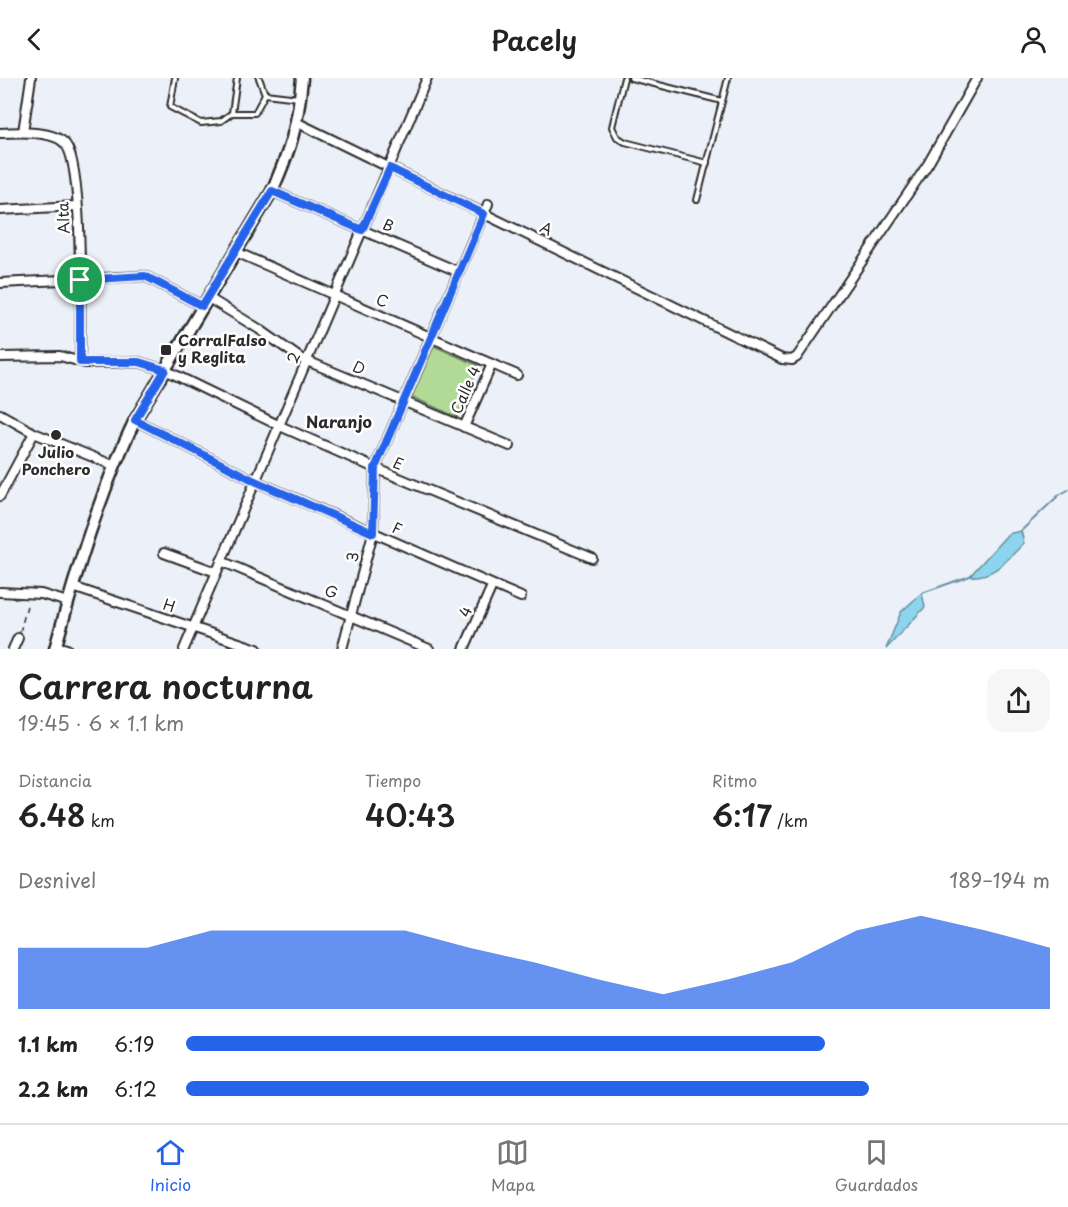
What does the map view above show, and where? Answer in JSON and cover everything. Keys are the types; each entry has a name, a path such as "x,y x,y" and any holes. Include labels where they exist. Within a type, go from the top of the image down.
{"main road":[{"path":"59,648 68,602 115,466 135,420 272,191 288,156 298,123 302,78"}],"street":[{"path":"23,132 32,78"},
{"name":"2","path":"184,649 428,78"},
{"name":"A","path":"298,123 782,359 792,360 797,357 927,164 977,78"},
{"name":"Alta","path":"0,133 23,132 58,138 66,145 72,158 77,206 80,280 80,362"},
{"name":"B","path":"272,191 459,272"},
{"name":"3","path":"342,649 353,615 373,533 375,468 488,204"},
{"path":"0,210 77,206"},
{"name":"C","path":"236,252 517,375"},
{"name":"D","path":"0,284 145,276 205,302 307,361 510,446"},
{"name":"E","path":"0,357 60,356 80,362 139,362 165,370 280,426 375,468 592,558"},
{"name":"Calle 4","path":"464,427 492,364"},
{"path":"0,414 34,433 115,466"},
{"name":"F","path":"135,420 255,481 520,597"},
{"path":"1,496 34,433"},
{"path":"164,554 216,572"},
{"name":"G","path":"221,561 429,649"},
{"name":"4","path":"464,649 492,586"},
{"name":"H","path":"73,587 257,649"},
{"path":"0,592 31,594 68,602"},
{"path":"13,649 18,638"}],"lane":[{"path":"175,78 170,107 201,123 220,121 232,113 255,113 265,94 259,78"},
{"path":"232,113 237,78"},
{"path":"624,78 612,127 617,137 625,142 707,163"},
{"path":"631,78 722,100"},
{"path":"698,200 728,78"},
{"path":"265,94 300,98"}],"path":[{"path":"18,638 31,594"}],"green space":[{"path":"434,346 479,366 457,417 412,397"}],"water":[{"path":"1021,531 1024,543 1006,561 986,574 970,576 1008,534"},
{"path":"922,593 925,607 886,649 901,612"}],"waterway":[{"path":"1021,531 1059,495 1068,490"},
{"path":"922,593 970,576"}],"place":[{"name":"CorralFalso y Reglita","path":"166,350"},
{"name":"Julio Ponchero","path":"56,435"}],"district":[{"name":"Naranjo","path":"339,422"}],"route":[{"path":"390,168 484,214 375,468 373,533 255,481 135,420 165,370 139,362 107,364 80,362 80,280 151,277 202,306 272,191 362,230 390,168"}]}
